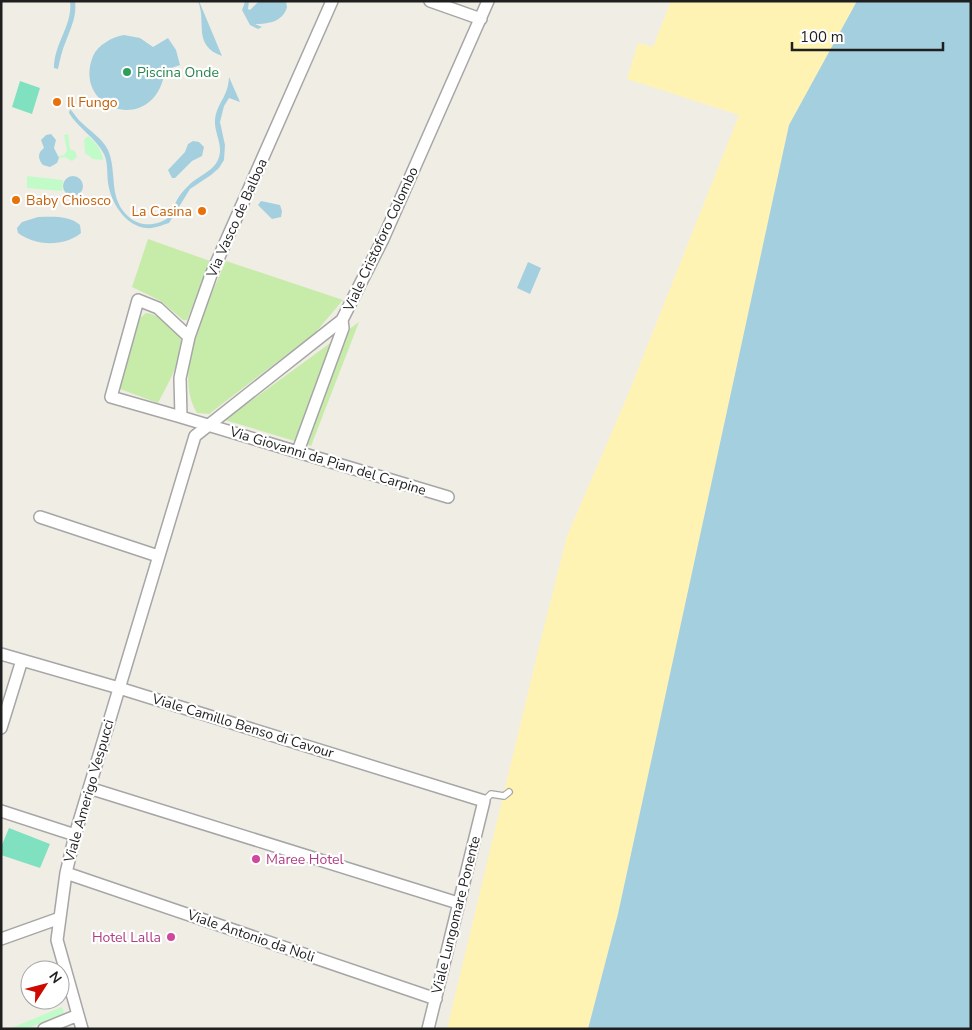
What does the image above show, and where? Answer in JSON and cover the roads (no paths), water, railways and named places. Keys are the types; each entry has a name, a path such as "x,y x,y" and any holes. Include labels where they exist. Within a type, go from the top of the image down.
{"street":[{"name":"Via Vasco de Balboa","path":"181,418 180,378 189,337 214,268 332,1"},
{"path":"430,1 481,19"},
{"name":"Viale Cristoforo Colombo","path":"208,426 342,320 383,239 488,1"},
{"path":"189,337 158,308 138,300 111,397 208,426"},
{"path":"298,452 342,328 342,320"},
{"name":"Via Giovanni da Pian del Carpine","path":"208,426 448,497"},
{"name":"Viale Amerigo Vespucci","path":"82,1029 57,940 66,873 75,835 195,436 208,426"},
{"path":"40,517 158,556"},
{"name":"Viale Camillo Benso di Cavour","path":"1,654 119,688 484,801"},
{"path":"1,728 22,660"},
{"path":"89,788 458,903"},
{"name":"Viale Lungomare Ponente","path":"428,1029 484,801"},
{"path":"1,811 75,835"},
{"name":"Viale Antonio da Noli","path":"66,873 436,999"},
{"path":"1,939 60,918"},
{"path":"44,1029 78,1015"}],"lane":[{"path":"484,801 491,794 504,796 509,792"}],"water":[{"path":"70,1 75,1 74,17 58,69 54,68 55,59 69,18"},
{"path":"198,1 222,56 207,46 204,40"},
{"path":"249,1 248,9 250,10 259,1 286,1 287,7 279,19 270,23 255,24 262,27 258,29 250,25 242,10 245,2"},
{"path":"857,1 971,1 971,1029 588,1029 618,914 789,125"},
{"name":"Piscina Onde","path":"124,35 140,38 153,47 168,38 176,50 180,65 165,70 158,91 147,104 132,110 117,109 104,102 94,91 89,75 93,56 98,48 110,40"},
{"path":"229,77 240,102 229,98 224,106 220,122 225,145 224,160 219,168 190,189 169,223 149,228 139,226 127,219 117,208 111,195 104,154 73,119 69,113 70,109 106,146 111,159 118,203 123,211 134,221 144,224 155,224 169,217 183,192 217,162 220,148 215,120 227,90"},
{"path":"51,134 56,140 54,148 59,158 57,163 50,167 43,165 39,156 44,148 41,140 46,135"},
{"path":"193,141 199,142 204,147 202,156 192,161 175,178 172,178 168,170 185,152 188,144"},
{"path":"69,176 77,176 83,182 83,190 77,196 69,196 63,190 63,182"},
{"path":"261,201 280,205 281,217 272,219 258,205"},
{"path":"38,217 60,217 70,220 80,225 81,233 66,241 50,243 33,240 18,233 17,228 22,222"},
{"path":"528,262 541,268 530,294 517,288"}],"place":[{"name":"Piscina Onde","path":"127,72"},
{"name":"Il Fungo","path":"57,102"},
{"name":"Baby Chiosco","path":"16,200"},
{"name":"La Casina","path":"202,211"},
{"name":"Maree Hotel","path":"256,859"},
{"name":"Hotel Lalla","path":"171,937"}]}
